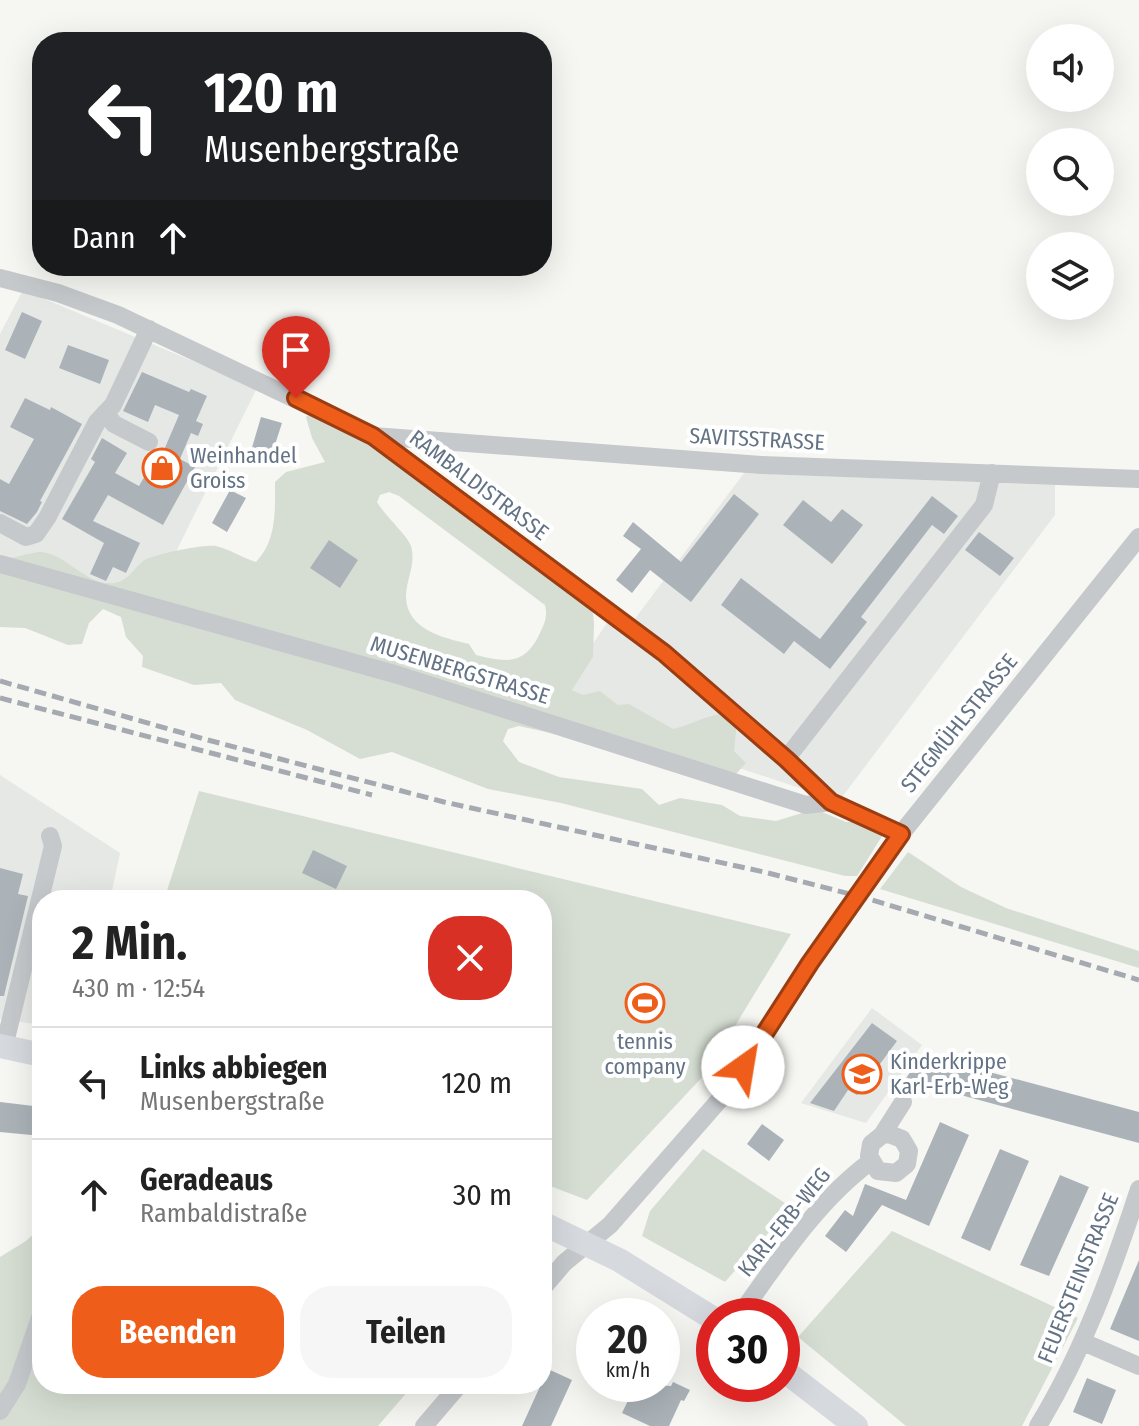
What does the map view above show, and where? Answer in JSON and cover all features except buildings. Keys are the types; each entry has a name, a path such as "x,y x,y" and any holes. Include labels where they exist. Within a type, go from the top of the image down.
{"main road":[{"path":"2,1046 32,1053"},
{"path":"552,1228 656,1281 696,1307"},
{"path":"800,1383 856,1426"}],"street":[{"name":"RAMBALDISTRASSE","path":"0,278 58,293 149,329 373,436 664,653 831,802"},
{"path":"0,523 26,537 36,534 97,422 113,405 149,329"},
{"path":"105,413 114,424 149,442"},
{"name":"SAVITSSTRASSE","path":"373,436 761,465 1139,479"},
{"path":"786,759 984,505 992,473"},
{"name":"STEGMÜHLSTRASSE","path":"552,1277 564,1263 610,1225 729,1089 810,963 901,834 1139,537"},
{"name":"MUSENBERGSTRASSE","path":"0,564 398,675 806,805 831,802 901,834"},
{"path":"42,890 53,846 50,836"},
{"path":"2,1046 32,928"},
{"name":"KARL-ERB-WEG","path":"752,1298 813,1217 856,1184 870,1162 871,1144 882,1135 903,1102"},
{"path":"870,1162 878,1171 890,1175 907,1164 909,1151 902,1139 896,1135 882,1135"},
{"name":"FEUERSTEINSTRASSE","path":"1038,1426 1083,1342 1139,1189"},
{"path":"0,1411 17,1384 32,1341"},
{"path":"1083,1342 1139,1366"},
{"path":"424,1426 451,1394"}],"shaded area":[{"path":"23,290 257,388 152,600 0,558 0,334"},
{"path":"313,411 369,442 592,605 593,657 572,690 583,695 600,691 618,705 629,704 673,729 730,713 737,723 734,751 746,763 736,774 519,726 508,729 503,741 519,762 559,777 642,789 659,805 680,798 722,805 740,816 776,821 815,809 846,822 866,821 884,833 857,876 845,876 561,803 488,789 392,752 360,759 307,730 235,700 221,683 194,685 142,667 143,656 126,637 121,617 103,609 89,623 82,644 68,645 25,628 0,627 0,560 42,552 104,583 119,582 149,558 190,548 216,546 256,562 271,534 275,514 275,482 286,472 325,462 312,438 306,417","holes":["389,492 399,496 545,605 544,624 527,652 505,660 476,655 469,644 437,635 412,616 406,595 412,565 411,546 377,502 380,495"]},
{"path":"744,473 1055,485 1055,515 839,801 551,706 617,608 634,620"},
{"path":"0,775 120,853 112,890 32,890 32,1024 0,1019"},
{"name":"tennis company","path":"199,791 791,934 707,1072 587,1200 552,1187 552,890 167,890"},
{"path":"908,852 961,887 1006,908 1139,951 1139,968 880,889"},
{"name":"Kinderkrippe Karl-Erb-Weg","path":"872,1008 922,1045 866,1123 801,1103"},
{"path":"703,1149 791,1207 725,1282 642,1236 650,1211"},
{"path":"892,1231 1078,1318 1022,1426 906,1426 800,1339 800,1335"},
{"path":"32,1235 32,1394 405,1394 378,1426 0,1426 0,1257"}],"railway":[{"path":"0,681 444,802 764,872 862,897 1139,980"},
{"path":"0,698 372,795"}],"place":[{"name":"Weinhandel Groiss","path":"162,468"},
{"name":"tennis company","path":"645,1003"},
{"name":"Kinderkrippe Karl-Erb-Weg","path":"862,1074"}],"route":[{"path":"296,398 373,436 664,653 831,802 901,834 810,963 743,1067"}]}
